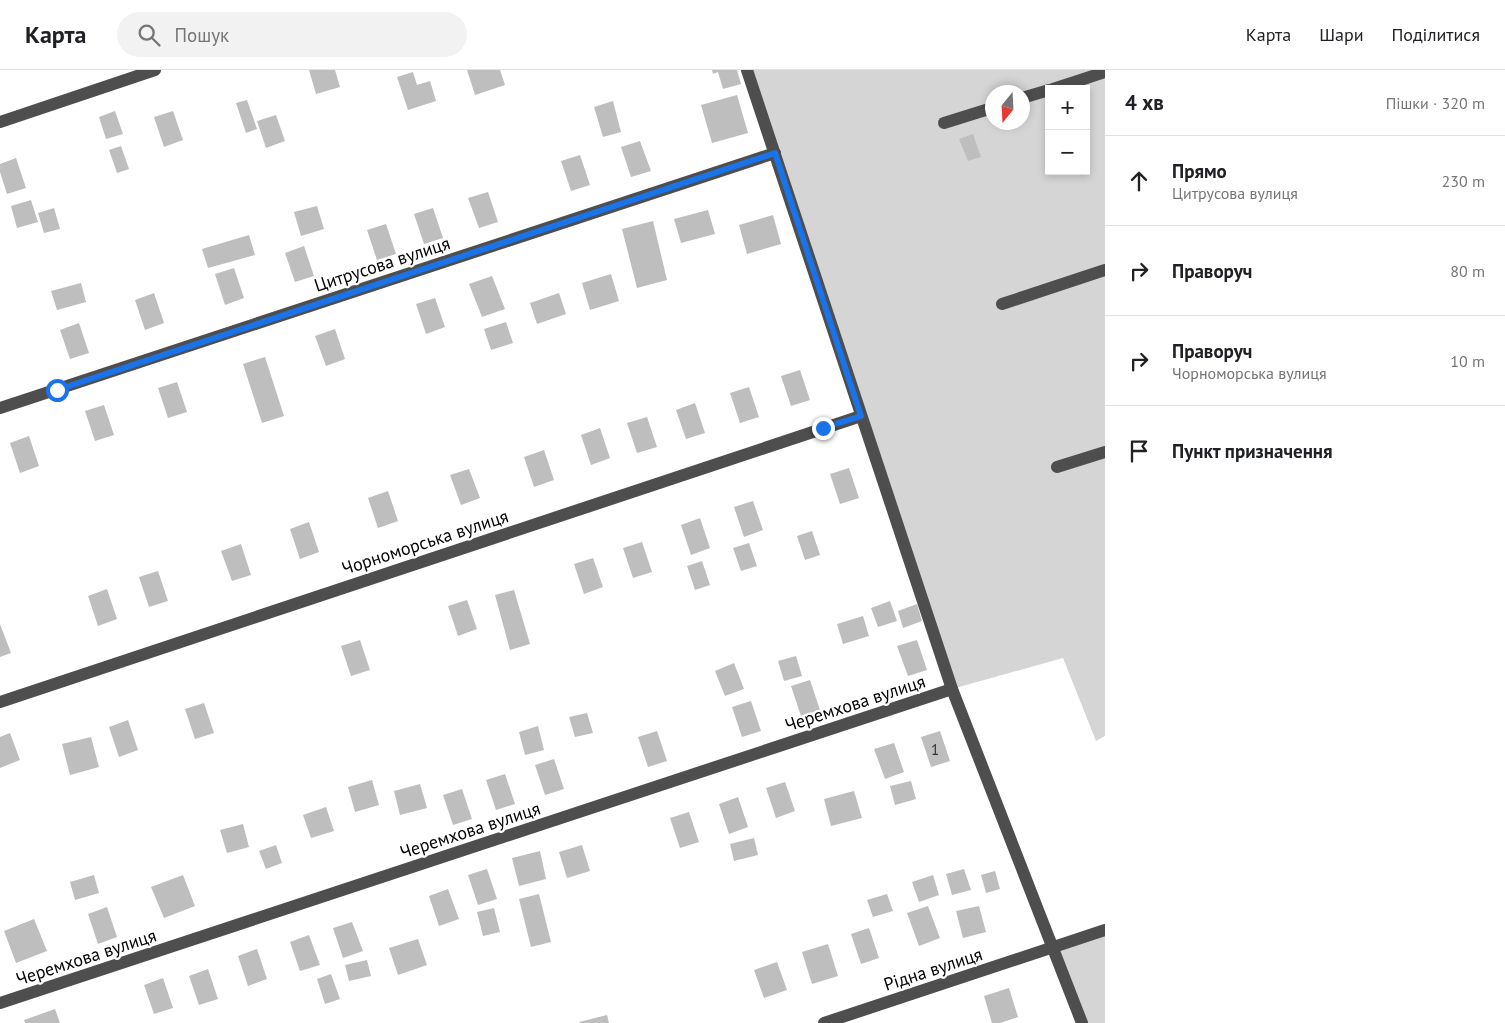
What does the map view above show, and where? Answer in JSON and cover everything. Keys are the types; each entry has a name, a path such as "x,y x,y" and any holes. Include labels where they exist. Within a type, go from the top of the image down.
{"street":[{"path":"0,122 155,70"},
{"path":"747,70 952,689 1082,1023"},
{"path":"1065,85 1105,72"},
{"path":"1030,96 1045,91"},
{"path":"944,123 985,110"},
{"name":"Цитрусова вулиця","path":"0,408 775,153"},
{"path":"1002,304 1105,270"},
{"name":"Чорноморська вулиця","path":"0,702 861,416"},
{"path":"1057,467 1105,452"},
{"name":"Черемхова вулиця","path":"0,1003 952,689"},
{"name":"Рідна вулиця","path":"824,1023 1105,930"}],"shaded area":[{"path":"747,70 1105,70 1105,736 1096,741 1063,658 952,689"},
{"path":"1105,930 1105,1023 1082,1023 1053,947"}],"building":[{"path":"309,70 335,70 340,87 316,94"},
{"path":"467,70 500,70 505,85 475,95"},
{"path":"712,70 737,70 741,84 723,89 718,72 713,74"},
{"path":"413,72 417,85 430,81 436,101 408,110 397,77"},
{"path":"737,95 748,133 712,143 701,105"},
{"path":"247,100 257,129 246,133 236,103"},
{"path":"613,101 621,132 603,137 594,107"},
{"path":"115,111 123,134 106,139 99,117"},
{"path":"173,111 183,140 164,147 154,117"},
{"path":"276,115 285,141 266,148 257,121"},
{"path":"973,134 981,157 968,161 959,139"},
{"path":"640,141 651,171 631,177 621,147"},
{"path":"121,146 129,169 117,173 109,150"},
{"path":"580,155 590,185 571,191 561,161"},
{"path":"16,158 26,188 7,194 0,172 0,164"},
{"path":"488,192 498,222 479,228 468,198"},
{"path":"31,200 38,222 17,228 11,206"},
{"path":"317,206 324,229 301,236 294,212"},
{"path":"54,208 60,229 44,233 38,213"},
{"path":"433,208 443,238 424,244 414,214"},
{"path":"708,210 715,234 681,243 674,219"},
{"path":"773,215 781,244 747,254 739,225"},
{"path":"653,221 667,280 637,288 622,229"},
{"path":"386,224 396,254 377,260 367,230"},
{"path":"249,235 255,255 208,268 202,249"},
{"path":"304,246 314,276 295,282 285,253"},
{"path":"234,268 244,298 225,305 215,274"},
{"path":"611,274 619,301 590,310 582,283"},
{"path":"492,276 505,309 482,317 469,284"},
{"path":"81,283 86,302 57,310 51,291"},
{"path":"154,293 164,323 145,330 135,300"},
{"path":"559,293 566,314 537,324 530,303"},
{"path":"435,298 445,327 426,334 416,304"},
{"path":"506,322 513,343 491,350 484,329"},
{"path":"79,323 89,353 70,359 60,330"},
{"path":"335,329 345,359 326,366 315,336"},
{"path":"265,357 284,416 262,423 243,364"},
{"path":"800,370 810,400 791,406 781,376"},
{"path":"177,382 187,412 168,418 158,388"},
{"path":"749,387 759,417 740,423 730,393"},
{"path":"695,403 705,433 686,439 676,410"},
{"path":"104,405 114,435 95,441 85,411"},
{"path":"647,417 657,447 637,453 627,423"},
{"path":"600,428 610,458 591,465 581,435"},
{"path":"29,436 39,466 20,473 10,443"},
{"path":"544,450 554,480 534,487 524,457"},
{"path":"849,468 859,498 840,504 830,474"},
{"path":"469,469 480,498 461,505 450,475"},
{"path":"388,491 398,521 378,528 368,498"},
{"path":"753,501 763,530 744,537 734,507"},
{"path":"700,518 710,548 691,555 681,525"},
{"path":"309,522 319,552 300,559 290,529"},
{"path":"812,531 820,555 805,560 797,536"},
{"path":"642,542 652,572 633,578 623,548"},
{"path":"749,543 757,566 741,571 733,548"},
{"path":"241,544 251,575 232,581 221,551"},
{"path":"593,558 603,587 584,594 574,564"},
{"path":"702,561 710,585 695,590 687,566"},
{"path":"158,571 168,601 149,607 139,577"},
{"path":"107,589 117,619 98,626 88,596"},
{"path":"514,590 530,644 510,650 495,595"},
{"path":"467,600 477,629 458,636 448,606"},
{"path":"890,601 897,621 878,627 871,608"},
{"path":"917,604 922,621 903,628 898,611"},
{"path":"863,616 869,636 843,644 837,624"},
{"path":"0,624 11,653 0,657"},
{"path":"360,640 370,670 351,676 341,646"},
{"path":"917,640 927,670 908,676 897,646"},
{"path":"796,656 802,676 784,681 778,661"},
{"path":"734,663 744,689 725,696 715,671"},
{"path":"810,680 820,710 801,716 791,686"},
{"path":"751,701 761,731 742,737 732,707"},
{"path":"204,703 214,733 195,739 185,709"},
{"path":"587,713 593,733 575,737 569,717"},
{"path":"128,720 138,750 119,757 109,727"},
{"path":"538,726 544,750 525,755 519,732"},
{"path":"657,731 667,761 648,767 638,737"},
{"path":"940,731 950,761 931,767 921,737"},
{"path":"10,733 20,760 0,768 0,737"},
{"path":"91,737 99,767 70,775 62,744"},
{"path":"894,743 904,772 885,779 874,749"},
{"path":"554,759 564,789 545,795 535,765"},
{"path":"505,774 515,804 496,810 486,780"},
{"path":"372,780 379,805 355,812 348,787"},
{"path":"911,781 916,799 895,805 890,786"},
{"path":"785,782 795,811 776,818 766,788"},
{"path":"420,784 427,808 400,815 394,791"},
{"path":"462,789 472,819 453,825 443,795"},
{"path":"854,791 862,818 831,826 824,799"},
{"path":"738,797 748,827 729,834 719,804"},
{"path":"326,807 334,831 311,838 303,815"},
{"path":"689,812 699,842 680,848 670,818"},
{"path":"243,824 249,847 227,853 220,830"},
{"path":"754,838 758,855 734,861 730,844"},
{"path":"276,845 282,863 266,869 259,851"},
{"path":"582,845 590,871 567,878 559,852"},
{"path":"540,851 546,879 519,886 512,858"},
{"path":"487,869 497,899 478,905 468,875"},
{"path":"964,869 971,890 952,895 946,874"},
{"path":"995,871 1000,889 986,893 981,875"},
{"path":"94,875 99,893 75,900 70,882"},
{"path":"183,875 195,906 164,918 151,887"},
{"path":"933,875 939,895 919,902 912,882"},
{"path":"448,889 459,919 439,926 429,896"},
{"path":"539,894 551,942 531,947 519,899"},
{"path":"887,894 893,911 873,917 867,900"},
{"path":"928,906 940,938 919,946 907,913"},
{"path":"979,906 986,932 963,938 956,911"},
{"path":"107,907 117,937 98,944 88,914"},
{"path":"494,908 500,932 483,936 477,912"},
{"path":"34,919 47,951 16,963 4,931"},
{"path":"352,922 363,951 343,958 333,928"},
{"path":"869,928 879,958 861,964 851,934"},
{"path":"309,935 320,965 300,971 290,942"},
{"path":"418,939 427,965 398,975 389,948"},
{"path":"828,944 838,976 812,984 802,952"},
{"path":"257,949 267,979 248,986 238,956"},
{"path":"367,960 371,976 349,981 345,965"},
{"path":"777,962 787,990 764,998 754,970"},
{"path":"208,969 218,999 199,1005 189,976"},
{"path":"331,974 340,999 325,1004 317,979"},
{"path":"163,978 173,1008 154,1014 144,985"},
{"path":"1009,988 1018,1017 1000,1023 992,1023 984,996"},
{"path":"55,1009 60,1023 25,1023 24,1020"},
{"path":"607,1015 609,1023 579,1022"}],"route":[{"path":"57,390 775,153 861,416 823,428"}]}
